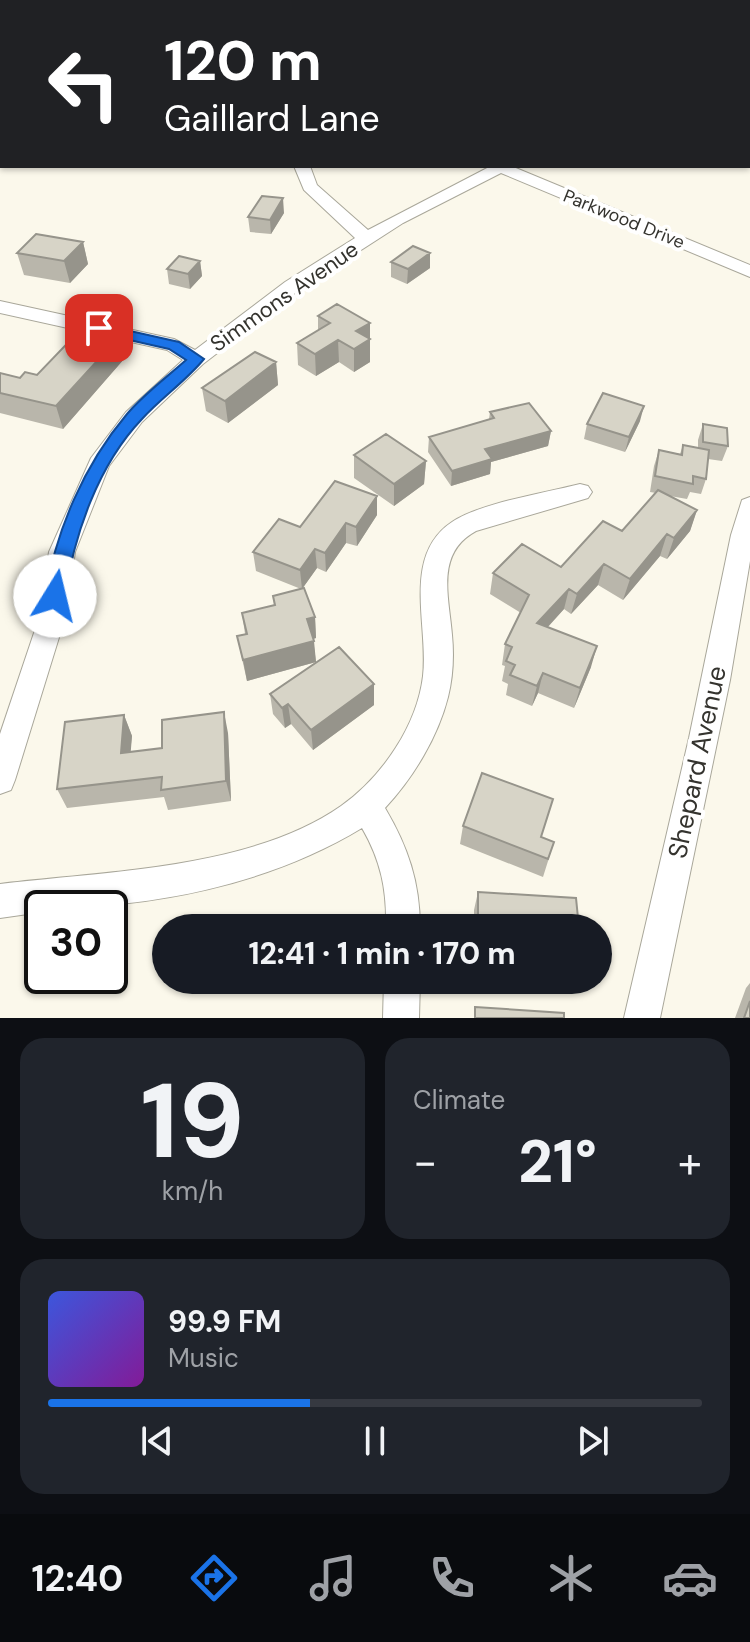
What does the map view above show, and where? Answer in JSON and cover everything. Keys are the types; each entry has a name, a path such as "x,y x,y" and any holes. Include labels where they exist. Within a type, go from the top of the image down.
{"street":[{"name":"Simmons Avenue","path":"0,780 52,618 62,552 99,464 134,417 196,359 292,286 367,239 310,187 302,168"},
{"path":"367,239 397,219 498,168"},
{"name":"Parkwood Drive","path":"502,168 750,271"},
{"path":"0,307 174,345 196,359"},
{"path":"0,901 167,879 265,859 304,845 352,817 394,774 426,723 436,682 439,639 431,578 441,552 460,528 580,492"},
{"name":"Shepard Avenue","path":"642,1018 729,613 742,567 750,506"},
{"path":"365,804 394,853 404,890 403,914"},
{"path":"401,1018 402,994"}],"building":[{"path":"262,196 283,198 270,220 248,217"},
{"path":"36,234 83,242 64,261 17,253"},
{"path":"413,246 430,253 408,269 391,262"},
{"path":"179,256 200,261 188,274 167,269"},
{"path":"337,304 370,323 356,331 370,339 354,349 338,340 315,354 297,343 330,323 318,316"},
{"path":"82,328 119,337 56,406 0,393 0,373 20,378 25,372 37,375"},
{"path":"255,352 276,362 225,401 202,388"},
{"path":"603,393 644,406 629,437 587,424"},
{"path":"529,403 551,431 485,449 492,459 452,471 429,437 494,418 490,412"},
{"path":"703,424 727,428 728,446 703,442"},
{"path":"386,434 426,461 394,484 354,455"},
{"path":"683,445 709,450 706,479 693,476 693,484 655,476 659,450 682,455"},
{"path":"335,481 377,496 356,527 346,523 325,553 315,549 300,570 253,552 279,519 300,527"},
{"path":"658,490 697,510 674,538 667,534 630,579 604,564 577,594 569,589 537,623 597,646 580,688 543,673 537,686 510,675 515,665 506,661 512,647 505,644 529,595 493,573 522,544 561,567 603,521 622,531"},
{"path":"304,588 315,617 307,619 314,641 243,660 237,636 247,634 242,613 275,605 273,596"},
{"path":"339,647 374,684 311,730 288,704 282,708 270,694"},
{"path":"224,712 226,781 161,790 162,777 57,789 65,722 124,715 121,753 162,748 162,720"},
{"path":"482,773 553,799 541,837 554,842 548,859 463,826"},
{"path":"478,892 576,898 578,914 478,914"},
{"path":"750,1001 750,1018 744,1018"},
{"path":"475,1007 564,1013 564,1018 475,1018"}],"route":[{"path":"55,596 62,552 99,464 134,417 196,359 174,345 99,328"}]}
